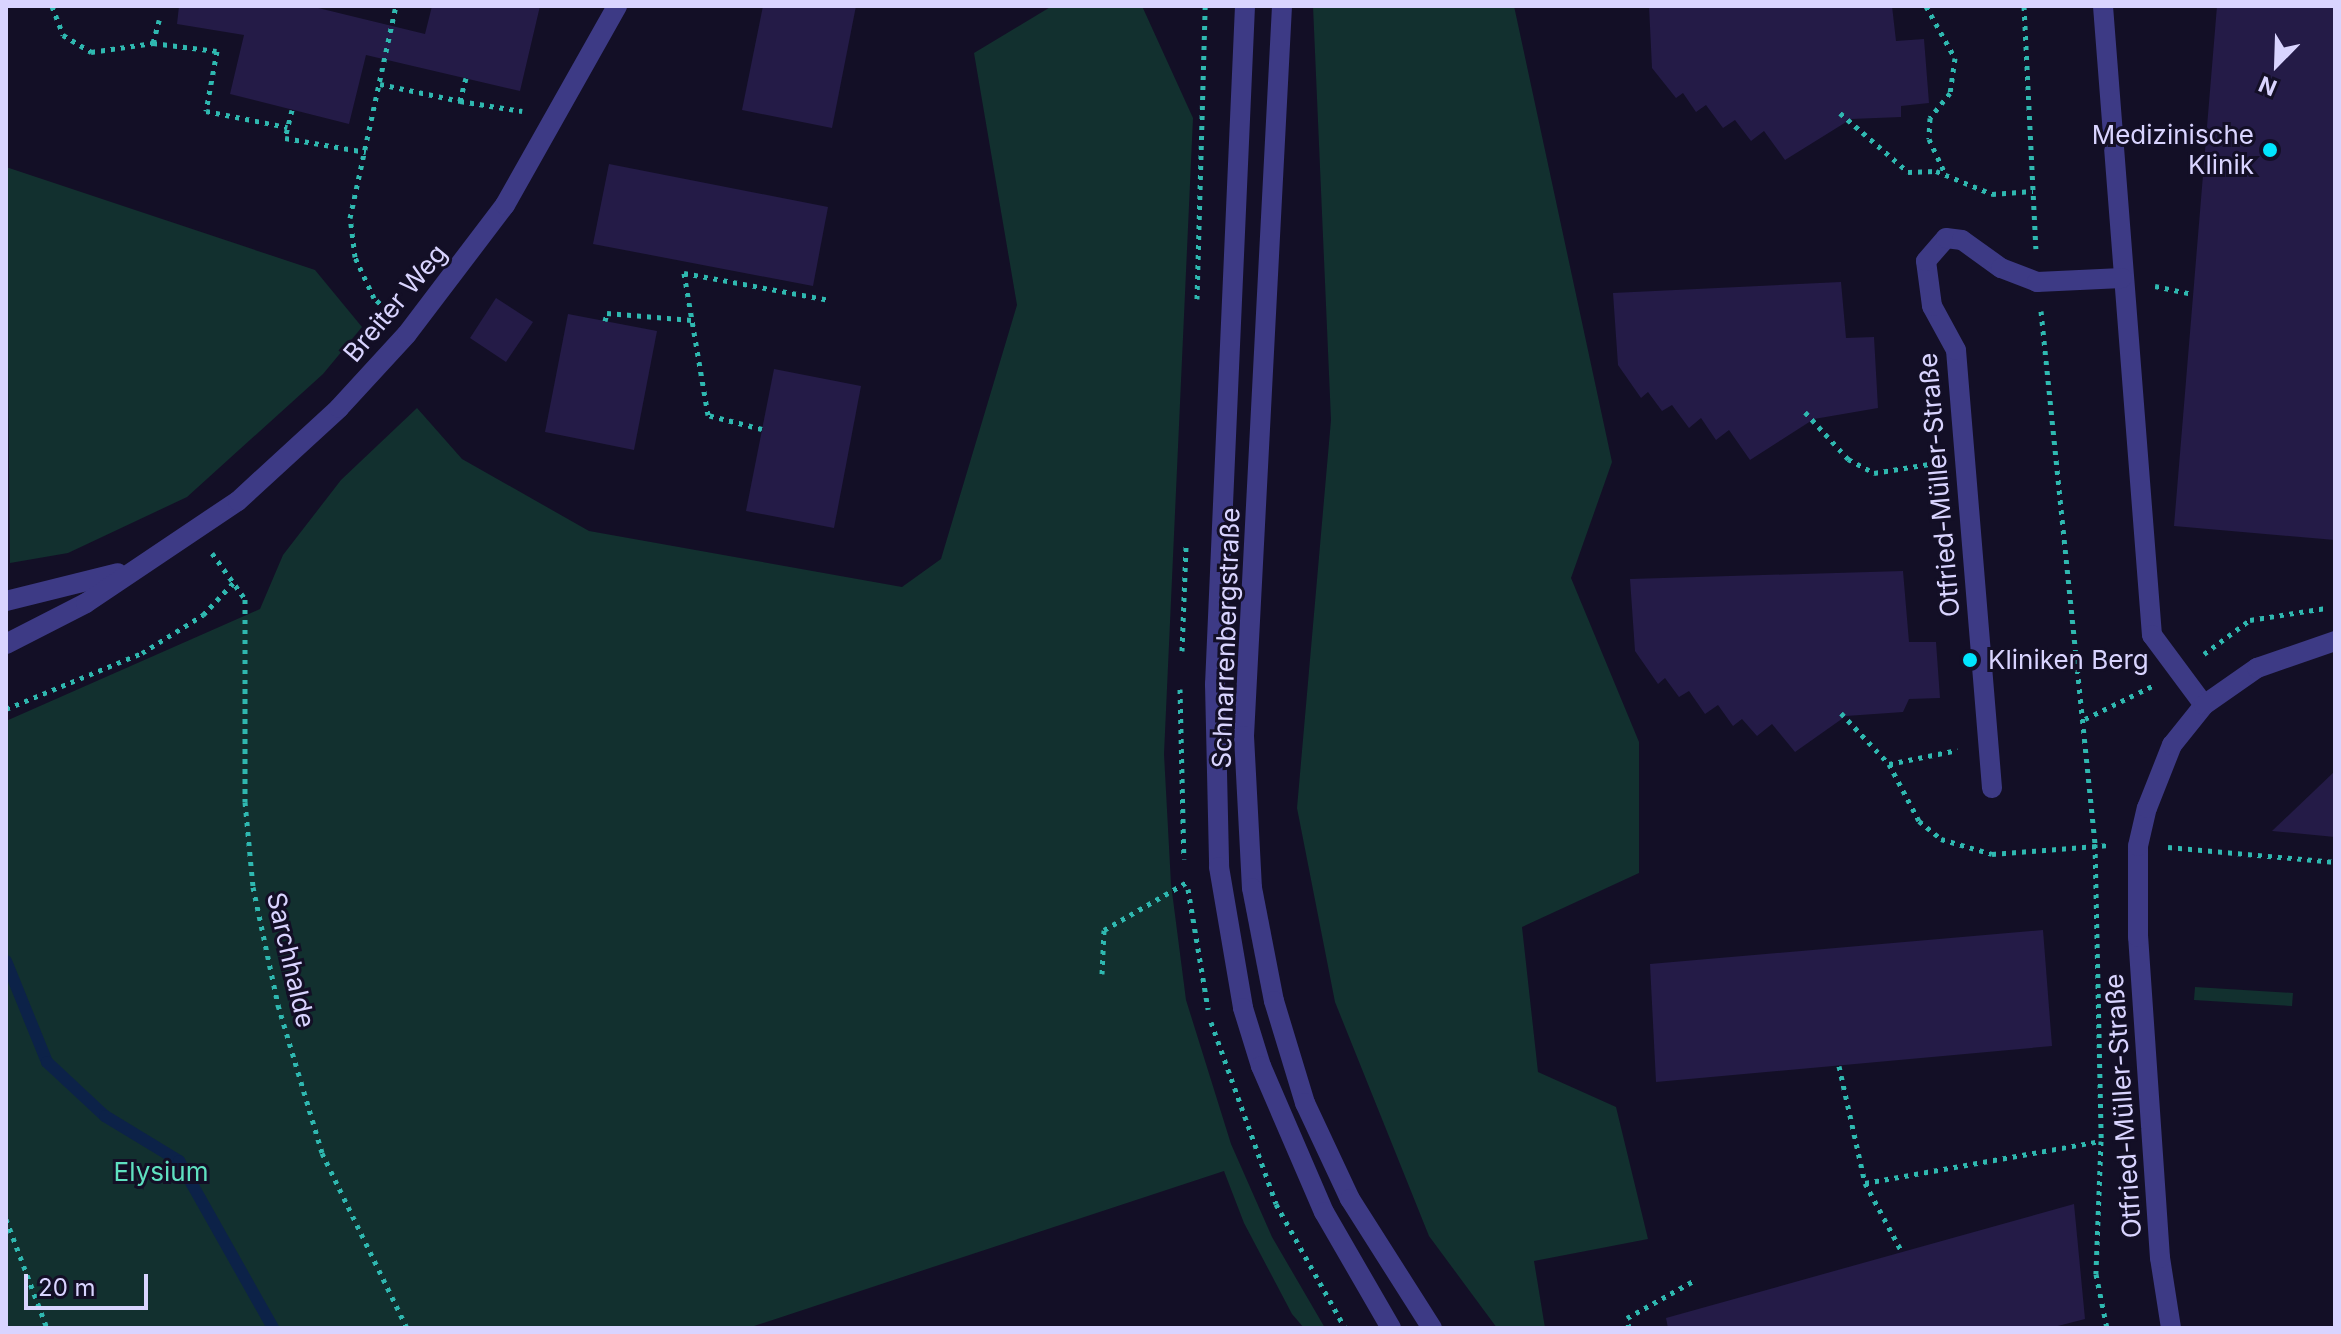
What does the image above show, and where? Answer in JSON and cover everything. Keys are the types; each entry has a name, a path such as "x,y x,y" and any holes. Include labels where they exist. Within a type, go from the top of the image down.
{"street":[{"name":"Breiter Weg","path":"6,644 86,603 238,501 284,462 407,334 544,145 617,6"},
{"name":"Schnarrenbergstraße","path":"1245,6 1215,684 1219,867 1243,1008 1261,1066 1324,1212 1391,1328"},
{"name":"Schnarrenbergstraße","path":"1282,6 1244,736 1252,888 1274,1001 1305,1103 1350,1199 1432,1328"},
{"path":"2103,6 2152,635 2204,705"},
{"name":"Otfried-Müller-Straße","path":"1992,788 1956,350 1932,306 1926,261 1946,238 1962,240 2001,268 2037,282 2122,278"},
{"name":"Breiter Weg","path":"6,601 137,567"},
{"name":"Otfried-Müller-Straße","path":"2171,1328 2145,1046 2138,846 2157,776 2204,705 2257,668 2335,641"}],"path":[{"path":"52,6 63,35 91,52 153,43 217,51 206,111 287,127"},
{"path":"388,310 374,298 355,257 350,218 396,6"},
{"path":"1926,6 1955,58 1950,93 1930,118 1929,139 1945,174"},
{"path":"2024,6 2037,282 2095,844 2101,1141 2096,1274 2107,1328"},
{"path":"153,43 159,20"},
{"path":"460,101 466,78"},
{"path":"380,84 527,112"},
{"path":"292,110 285,138 366,152"},
{"path":"1840,113 1908,172 1945,174 1992,194 2033,191"},
{"path":"762,429 708,415 684,273 830,300"},
{"path":"605,321 607,313 692,320"},
{"path":"1805,412 1848,459 1874,473 1965,459"},
{"name":"Sarchhalde","path":"6,709 142,653 203,615 235,581 245,599 245,802 253,887 278,1005 322,1153 407,1328"},
{"path":"1841,713 1889,764 1919,821 1964,850 1992,854 2095,844 2335,862"},
{"path":"1889,764 1930,751 1989,749"},
{"path":"1102,974 1104,930 1187,882"},
{"path":"1839,1066 1865,1183 1902,1252"},
{"path":"1865,1183 2101,1141"},
{"path":"6,1219 47,1328"},
{"path":"1629,1328 1627,1318 1695,1280"}],"green space":[{"name":"Elysium","path":"1052,6 1142,6 1193,118 1164,754 1171,884 1186,1000 1231,1144 1272,1237 1325,1328 1304,1328 1292,1314 1244,1223 1224,1171 748,1328 6,1328 6,721 260,609 283,555 341,480 417,408 462,459 589,531 902,587 941,559 1017,305 974,53"},
{"path":"1313,6 1514,6 1612,462 1571,578 1639,742 1639,873 1522,927 1538,1072 1616,1107 1648,1239 1534,1261 1545,1328 1497,1328 1429,1236 1335,1002 1297,808 1331,420"},
{"path":"6,167 315,270 362,327 323,374 187,497 68,553 10,563"},
{"path":"2195,987 2293,993 2292,1006 2194,1000"}],"building":[{"path":"179,6 310,6 425,34 432,6 540,6 520,91 366,55 349,124 230,94 244,35 177,24"},
{"path":"763,6 856,6 832,128 742,110"},
{"path":"1649,6 1892,6 1896,41 1924,39 1929,103 1901,106 1901,117 1851,119 1785,160 1764,131 1751,141 1735,120 1723,128 1706,105 1696,112 1683,93 1676,98 1652,68"},
{"name":"Medizinische Klinik","path":"2217,6 2335,6 2335,540 2174,526"},
{"path":"609,164 828,207 813,286 593,244"},
{"path":"1841,282 1846,338 1874,337 1878,408 1814,419 1750,460 1729,430 1716,440 1701,418 1689,428 1672,405 1662,411 1648,392 1641,398 1618,365 1613,293"},
{"path":"496,298 533,322 506,362 470,338"},
{"path":"568,314 657,331 634,450 545,432"},
{"path":"774,369 861,386 834,528 746,511"},
{"path":"1903,571 1909,642 1936,642 1940,698 1909,699 1903,712 1846,716 1795,752 1772,724 1757,736 1742,719 1733,726 1718,705 1705,714 1689,691 1679,697 1665,678 1658,684 1635,651 1630,579"},
{"path":"2335,771 2335,837 2272,831"},
{"path":"2043,930 2052,1046 1656,1082 1650,964"},
{"path":"2074,1204 2085,1319 2050,1328 1668,1328 1666,1318"}],"waterway":[{"path":"6,961 47,1062 105,1116 179,1161 273,1328"}],"place":[{"name":"Medizinische Klinik","path":"2270,150"},
{"name":"Kliniken Berg","path":"1970,660"}]}
